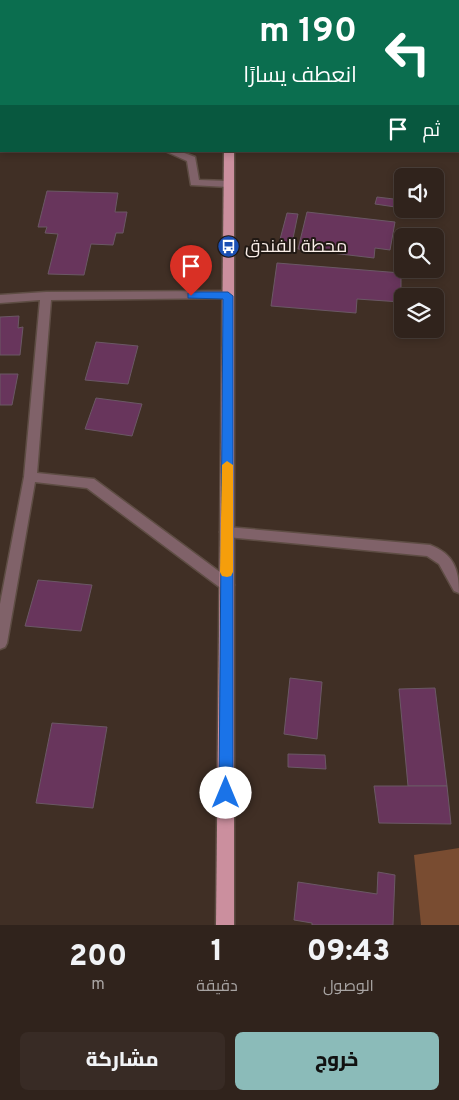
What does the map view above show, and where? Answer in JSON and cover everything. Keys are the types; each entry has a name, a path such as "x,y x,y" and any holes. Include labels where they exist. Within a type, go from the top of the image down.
{"main road":[{"path":"225,925 229,152"}],"street":[{"path":"171,152 192,159 194,184 228,184"},
{"path":"0,299 46,296 228,296"},
{"path":"0,644 30,477 46,296"},
{"path":"30,477 90,483 226,585"},
{"path":"227,532 430,551 444,560 459,587"}],"shaded area":[{"path":"459,848 459,925 421,925 414,855"}],"building":[{"path":"47,191 118,193 115,212 127,212 123,233 116,233 113,245 91,244 84,275 48,274 58,234 45,233 47,227 38,227"},
{"path":"377,197 394,199 394,207 375,204"},
{"path":"307,212 395,222 390,250 375,248 374,258 298,249"},
{"path":"287,213 298,214 291,248 278,247"},
{"path":"277,263 394,272 394,278 401,278 401,288 394,288 394,302 357,299 356,313 271,306"},
{"path":"19,316 18,328 23,327 20,355 0,355 0,317"},
{"path":"96,342 138,346 128,384 85,380"},
{"path":"0,374 18,374 12,405 0,405"},
{"path":"96,398 142,404 132,436 85,429"},
{"path":"38,580 92,585 81,631 25,626"},
{"path":"290,678 322,682 317,739 284,734"},
{"path":"435,688 447,786 408,786 399,689"},
{"path":"52,723 107,727 93,808 36,803"},
{"path":"288,754 325,755 326,769 288,767"},
{"path":"374,786 447,786 451,824 379,823"},
{"path":"378,872 395,875 393,925 312,925 312,923 294,920 298,882 377,894"}],"slow traffic":[{"path":"227,465 227,572"}],"place":[{"name":"محطة الفندق","path":"229,246"}],"route":[{"path":"191,296 228,296 226,793"}]}
